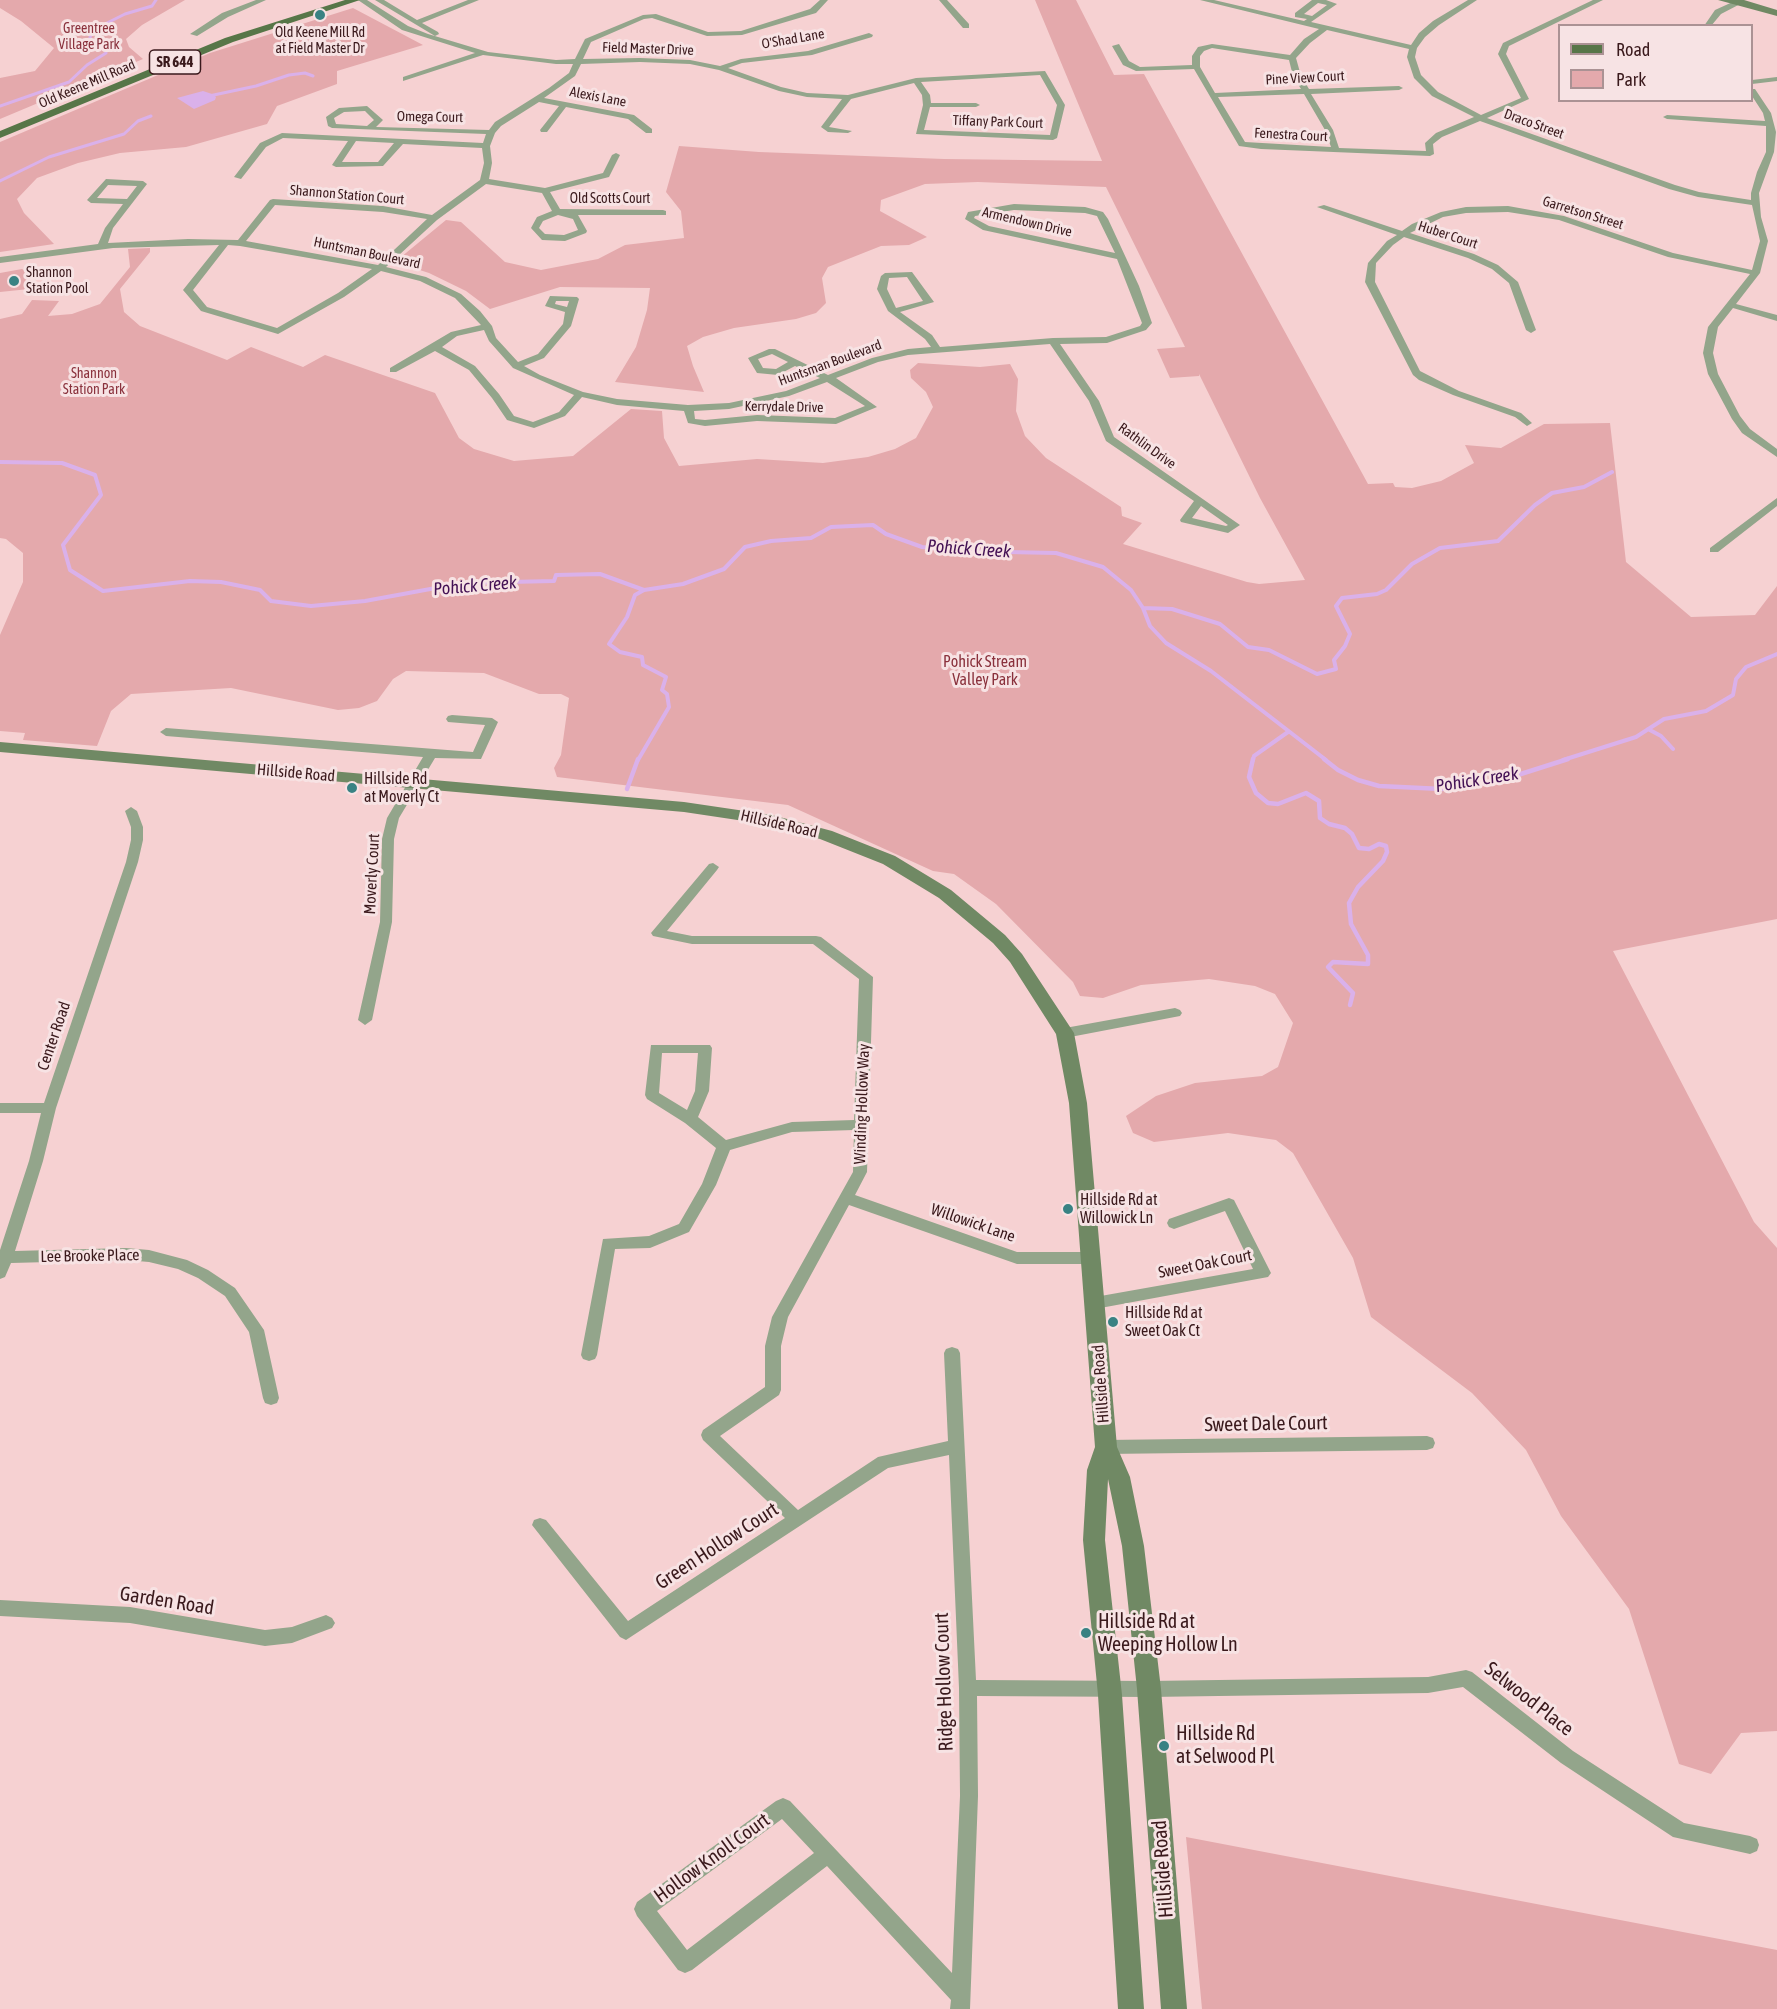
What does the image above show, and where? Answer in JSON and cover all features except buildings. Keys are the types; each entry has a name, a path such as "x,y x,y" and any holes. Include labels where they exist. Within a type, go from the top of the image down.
{"main road":[{"name":"Old Keene Mill Road","path":"0,126 228,33 330,0"},
{"name":"Old Keene Mill Road","path":"0,135 229,40 355,0"}],"street":[{"path":"194,34 225,15 262,0"},
{"name":"Field Master Drive","path":"362,0 405,28 482,53 525,60 669,60 721,68 791,93 848,97"},
{"name":"Field Master Drive","path":"379,0 444,41"},
{"path":"417,22 476,0"},
{"path":"225,243 188,290 204,309 278,331 340,295 380,268 434,218 484,181 488,163 486,146 491,132 498,124 572,74 588,41 644,17 661,18 707,34 724,35 753,30 813,11 824,0"},
{"path":"943,0 966,27"},
{"path":"1204,0 1413,48 1422,35 1436,23 1473,0"},
{"path":"1481,118 1525,99 1502,54 1506,45 1599,0"},
{"path":"1723,0 1739,1 1777,13"},
{"path":"1709,24 1718,12 1739,1"},
{"path":"1304,24 1313,18"},
{"path":"1292,58 1307,41 1325,28"},
{"name":"O'Shad Lane","path":"721,68 741,61 809,53 869,35"},
{"path":"1116,46 1126,63 1139,69 1196,67 1196,56 1199,51 1212,45 1292,58"},
{"name":"Draco Street","path":"1413,48 1411,57 1422,82 1445,101 1481,118 1672,187 1698,194 1756,203"},
{"path":"406,79 482,53"},
{"path":"1292,58 1297,76 1329,130 1336,151"},
{"name":"Fenestra Court","path":"1196,67 1239,140 1245,146 1430,154 1429,143 1439,135 1481,118"},
{"name":"Tiffany Park Court","path":"848,97 916,80 1042,73 1061,105 1053,138 919,132 927,105 976,105"},
{"path":"1753,82 1777,79"},
{"path":"916,80 926,95 927,105"},
{"name":"Pine View Court","path":"1212,95 1399,88"},
{"path":"1753,92 1767,113 1771,124 1772,141 1757,185 1757,217 1764,241 1756,273 1719,318 1710,336 1708,353 1713,374 1736,417 1746,431 1777,454"},
{"path":"848,97 825,127 828,130 848,131"},
{"name":"Alexis Lane","path":"536,99 631,117 649,131"},
{"path":"544,130 564,104"},
{"name":"Omega Court","path":"369,129 379,120 367,108 342,110 330,117 332,126 369,129 491,132"},
{"path":"1667,117 1771,124"},
{"path":"238,177 263,145 282,135 486,146"},
{"path":"354,138 336,165 380,164 401,141"},
{"name":"Old Scotts Court","path":"484,181 545,192 606,175 616,155"},
{"path":"102,246 109,228 143,184 106,182 91,200 129,202"},
{"name":"Old Scotts Court","path":"545,192 556,212 576,217 583,231 565,238 542,237 535,228 540,219 556,212 663,213"},
{"name":"Shannon Station Court","path":"240,243 273,202 383,209 434,218"},
{"name":"Armendown Drive","path":"1107,340 1143,328 1147,323 1121,257 1102,216 1091,211 1005,207 977,212 968,217 973,222 993,230 1121,257"},
{"name":"Huber Court","path":"1321,207 1471,256 1507,276 1518,292 1531,330"},
{"name":"Garretson Street","path":"1527,423 1518,415 1422,378 1413,368 1370,282 1370,268 1378,254 1403,234 1430,218 1453,212 1482,209 1521,210 1562,218 1671,255 1756,273"},
{"path":"1764,241 1777,242"},
{"name":"Huntsman Boulevard","path":"0,260 102,246 164,242 240,243 380,268 423,279 443,287 469,304 487,326 492,339 516,366 580,394 617,402 688,408 729,406 767,399 830,380 875,360 936,348 1107,340"},
{"path":"894,311 929,302 909,274 885,276 882,289 894,311 929,337 936,348"},
{"path":"1731,305 1777,318"},
{"path":"516,366 541,356 568,324 570,310"},
{"path":"393,370 454,334 487,326"},
{"name":"Rathlin Drive","path":"1053,341 1094,401 1110,439 1200,500"},
{"path":"435,347 472,368 496,396 510,418 534,425 562,414 580,394"},
{"path":"793,363 830,380"},
{"name":"Kerrydale Drive","path":"688,408 692,421 705,423 757,418 836,421 872,407 830,380"},
{"path":"1714,550 1777,501"},
{"path":"166,732 477,756 492,722 452,719"},
{"name":"Hillside Road","path":"0,747 715,811 800,827 857,846 888,860 937,888 994,934 1016,958 1065,1033 1078,1103 1106,1447 1119,1477 1133,1546 1149,1689 1174,2009"},
{"name":"Moverly Court","path":"365,1020 386,922 388,839 393,818 431,754"},
{"name":"Center Road","path":"0,1273 36,1161 49,1108 132,862 137,834 132,811"},
{"name":"Winding Hollow Way","path":"713,867 658,933 692,940 816,940 866,977 860,1172 780,1317 773,1346 773,1390 709,1436 797,1518"},
{"path":"1065,1033 1175,1013"},
{"path":"690,1119 702,1091 705,1048 656,1048 652,1095 690,1119 724,1146"},
{"path":"0,1108 49,1108"},
{"path":"724,1146 792,1127 862,1125"},
{"path":"589,1355 608,1243 650,1242 684,1228 710,1185 724,1146"},
{"name":"Willowick Lane","path":"847,1198 1017,1258 1091,1258"},
{"name":"Sweet Oak Court","path":"1095,1303 1263,1273 1229,1204 1174,1223"},
{"name":"Lee Brooke Place","path":"5,1257 149,1256 182,1264 203,1274 230,1292 256,1330 271,1398"},
{"name":"Ridge Hollow Court","path":"952,1353 968,1688 969,1796 960,2003"},
{"name":"Sweet Dale Court","path":"1106,1447 1427,1443"},
{"name":"Green Hollow Court","path":"540,1525 626,1632 884,1462 957,1446"},
{"name":"Hillside Road","path":"1106,1447 1098,1470 1094,1540 1109,1688 1131,2009"},
{"name":"Garden Road","path":"0,1608 130,1615 265,1638 292,1635 326,1623"},
{"name":"Selwood Place","path":"968,1688 1149,1689 1428,1685 1466,1678 1567,1757 1680,1831 1750,1845"},
{"name":"Hollow Knoll Court","path":"828,1854 685,1963 644,1909 783,1807 828,1854 960,2003"}],"green space":[{"name":"Greentree Village Park","path":"0,0 185,0 142,25 126,39 129,47 143,59 0,119 0,78 35,71 54,48 21,21 0,8"},
{"path":"1035,0 1076,0 1114,75 1144,74 1368,484 1393,483 1395,487 1412,488 1441,481 1474,463 1465,445 1501,448 1544,424 1610,423 1626,562 1691,617 1755,615 1777,586 1777,919 1613,951 1754,1222 1777,1248 1777,1731 1741,1733 1711,1774 1679,1764 1629,1609 1561,1516 1526,1450 1472,1393 1371,1317 1353,1258 1293,1153 1276,1140 1228,1133 1154,1142 1133,1133 1126,1116 1156,1096 1195,1083 1262,1076 1278,1067 1293,1023 1275,994 1255,986 1209,979 1141,985 1103,998 1080,996 1073,982 996,904 954,874 933,871 788,805 557,777 554,768 561,755 569,698 561,694 539,694 484,673 406,671 393,679 377,701 359,708 338,710 231,688 131,694 111,711 97,746 23,740 25,733 0,731 0,635 23,582 23,553 6,539 0,538 0,319 22,314 32,300 59,301 48,316 72,314 100,304 130,267 128,249 150,248 150,252 120,289 124,312 140,326 227,360 251,347 303,367 325,355 435,393 459,438 474,449 514,461 573,456 631,409 662,411 664,438 679,466 757,459 823,463 868,457 895,449 916,438 933,407 926,392 911,378 910,370 918,363 980,367 1010,364 1018,379 1016,411 1025,436 1046,458 1121,507 1122,516 1142,523 1123,544 1247,582 1259,584 1305,580 1260,498 1199,374 1199,376 1170,378 1157,349 1185,347 1106,187 978,182 925,184 881,200 880,211 927,237 909,245 881,246 828,267 822,278 826,303 816,313 796,319 734,328 703,337 687,346 704,392 615,382 636,347 647,310 650,288 560,287 490,309 466,291 429,273 395,262 446,220 461,222 505,262 541,270 598,259 625,245 684,238 681,211 666,192 679,146 759,152 944,159 1102,161"},
{"path":"353,8 423,45 337,71 337,84 277,106 267,124 186,147 120,153 78,163 37,178 17,199 24,213 54,244 0,252 0,142 210,53"},
{"name":"Shannon Station Pool","path":"22,269 29,273 29,289 0,292 0,273"},
{"path":"1186,1837 1777,1950 1777,2009 1202,2009"}],"shaded area":[{"path":"203,91 216,97 215,100 194,109 177,98"}],"waterway":[{"path":"0,106 69,82 87,65 106,53 106,50 89,40 93,30 125,14 152,6 156,0"},
{"path":"209,96 256,86 289,75 305,73 313,76"},
{"path":"0,181 49,157 124,134 138,121 151,116"},
{"name":"Pohick Creek","path":"0,462 62,463 95,475 101,495 63,545 70,570 103,591 190,581 221,582 260,590 271,601 311,606 365,601 463,583 554,581 556,575 600,574 644,590"},
{"path":"1143,608 1172,609 1220,624 1248,647 1269,650 1317,674 1336,669 1334,660 1345,646 1350,634 1336,606 1342,598 1377,594 1386,590 1412,564 1440,548 1498,541 1535,505 1552,493 1584,487 1612,472"},
{"name":"Pohick Creek","path":"644,590 683,584 724,569 745,547 771,541 811,538 831,527 873,525 886,534 922,547 959,551 1056,553 1103,567 1131,590 1143,608"},
{"path":"638,760 669,707 667,694 662,690 666,677 643,665 642,657 620,652 609,644 627,617 635,595 644,590"},
{"name":"Pohick Creek","path":"1143,608 1150,626 1166,643 1211,671 1326,760"},
{"name":"Pohick Creek","path":"1648,729 1664,719 1706,711 1733,695 1736,679 1746,667 1777,654"},
{"name":"Pohick Creek","path":"1563,760 1636,737 1648,729"},
{"path":"1648,729 1661,736 1673,749"},
{"path":"1253,760 1254,756 1288,732"},
{"path":"627,789 638,759"},
{"path":"1253,759 1249,777 1256,793 1268,803 1278,804 1306,793 1319,801 1320,818 1329,824 1345,828 1352,834 1359,848 1369,849 1379,844 1386,846 1387,852 1383,861 1358,887 1349,903 1351,924 1368,955 1368,964 1333,962 1328,967 1353,993 1350,1005"},
{"name":"Pohick Creek","path":"1324,759 1338,770 1358,780 1379,786 1442,789 1502,780 1568,759"}],"place":[{"name":"Old Keene Mill Rd at Field Master Dr","path":"320,15"},
{"name":"Shannon Station Pool","path":"14,281"},
{"name":"Hillside Rd at Moverly Ct","path":"352,788"},
{"name":"Hillside Rd at Willowick Ln","path":"1068,1209"},
{"name":"Hillside Rd at Sweet Oak Ct","path":"1113,1322"},
{"name":"Hillside Rd at Weeping Hollow Ln","path":"1086,1633"},
{"name":"Hillside Rd at Selwood Pl","path":"1164,1746"}],"park label":[{"name":"Shannon Station Park","path":"94,382"},
{"name":"Pohick Stream Valley Park","path":"985,671"}]}
